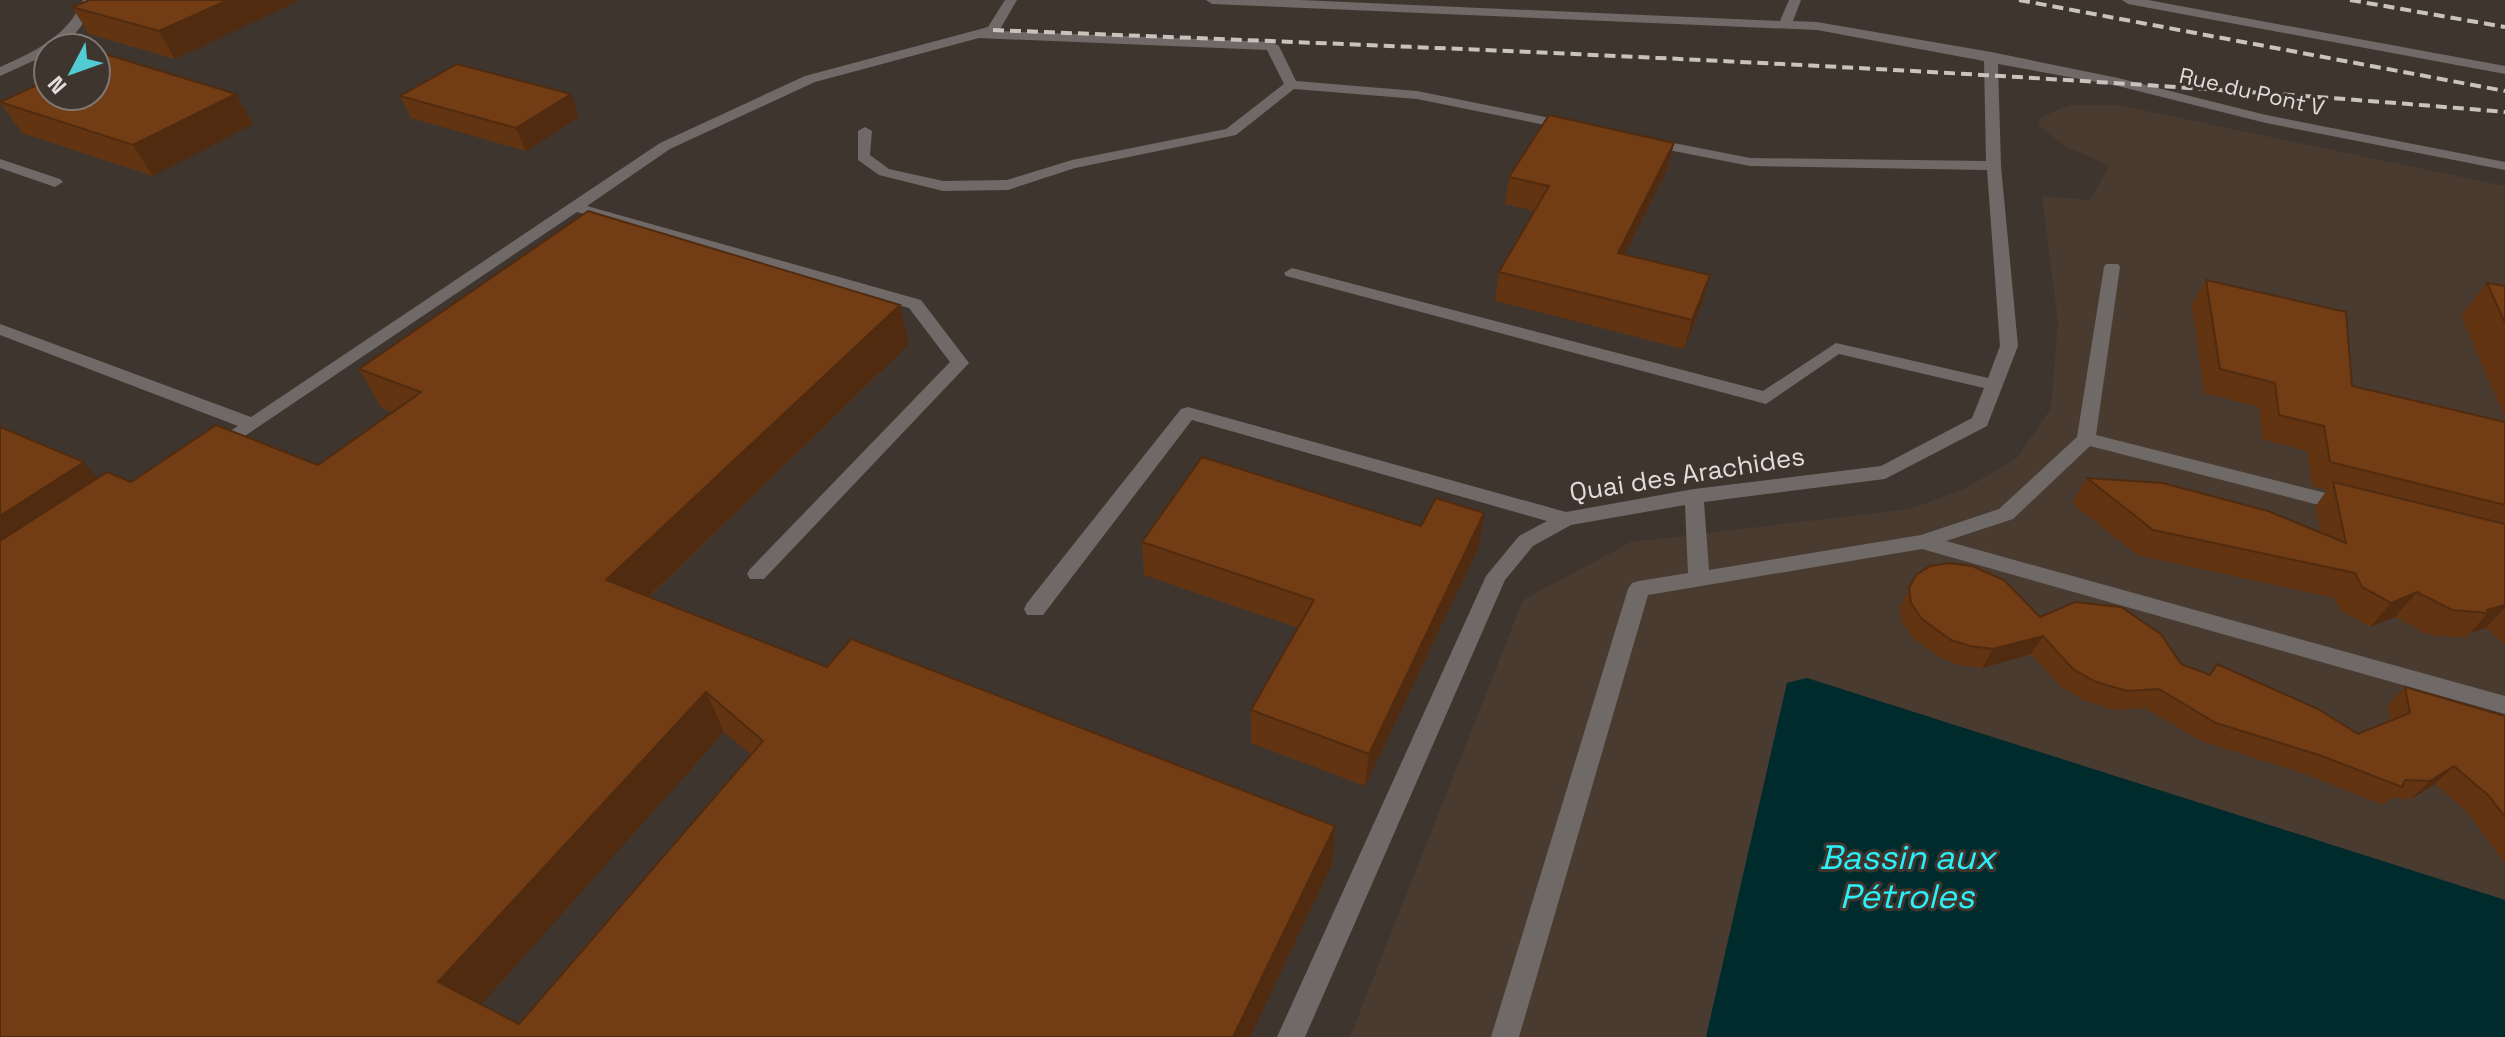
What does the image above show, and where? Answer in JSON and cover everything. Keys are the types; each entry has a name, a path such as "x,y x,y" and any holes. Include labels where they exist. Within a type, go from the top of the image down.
{"street":[{"path":"0,72 37,57 86,14 89,0"},
{"path":"201,459 665,146 810,79 993,30 1011,0"},
{"name":"Rue du Pont V","path":"1212,0 1817,26 1991,56 2118,82 2266,119 2505,166"},
{"path":"1785,24 1795,0"},
{"path":"2128,0 2505,70"},
{"path":"978,34 1272,46 1291,85"},
{"name":"Quai des Arachides","path":"1291,1037 1496,576 1526,541 1566,519 1694,496 1885,472 1980,422 2009,346 1994,166 1991,56"},
{"path":"865,131 863,157 884,172 943,186 1008,185 1072,164 1231,132 1291,85 1417,95 1584,129"},
{"path":"1629,138 1750,162 1994,166"},
{"path":"0,163 55,182"},
{"path":"575,207 915,304 960,363 757,574"},
{"path":"1505,1037 1639,589 1922,542 2006,514 2086,439 2112,267"},
{"path":"1292,273 1766,398 1836,348 1994,385"},
{"path":"0,329 252,424"},
{"path":"1035,609 1188,413 1566,519"},
{"path":"2086,439 2370,511"},
{"path":"1694,496 1699,579"},
{"path":"1922,542 2505,705"}],"shaded area":[{"path":"2069,105 2118,105 2505,186 2505,900 1807,678 1787,683 1706,1037 1350,1037 1523,600 1631,542 1910,509 1966,488 2017,458 2051,408 2058,321 2042,196 2090,200 2109,166 2065,146 2038,125 2041,117"}],"water":[{"name":"Bassin aux Pétroles","path":"1807,678 2505,900 2505,1037 1706,1037 1787,683"}],"building":[{"path":"90,0 228,0 159,31 72,7"},
{"path":"112,56 236,94 133,145 0,102 32,87 32,112 112,112"},
{"path":"457,64 571,94 516,128 400,96"},
{"path":"1549,115 1674,143 1618,253 1710,275 1692,320 1499,272 1549,186 1509,177"},
{"path":"588,211 900,305 606,580 827,667 851,639 1335,826 1233,1037 0,1037 0,541 107,472 131,482 216,425 318,465 421,392 359,369","holes":["706,692 763,741 519,1024 438,982"]},
{"path":"2206,280 2346,312 2352,386 2505,422 2505,505 2330,462 2324,426 2279,415 2275,383 2220,369"},
{"path":"2487,283 2505,286 2505,323"},
{"path":"0,427 84,462 0,516"},
{"path":"1202,457 1421,526 1436,498 1484,513 1369,754 1251,710 1314,600 1142,542"},
{"path":"2087,478 2163,483 2268,511 2346,543 2333,482 2505,524 2505,605 2487,610 2488,613 2452,610 2417,592 2391,603 2362,587 2355,573 2153,530"},
{"path":"1949,563 1972,566 2004,580 2040,617 2075,602 2121,607 2161,634 2181,664 2210,675 2217,664 2318,709 2358,734 2410,713 2405,687 2505,716 2505,817 2489,796 2454,766 2430,781 2405,780 2402,787 2322,756 2216,723 2159,689 2127,691 2096,682 2073,669 2043,636 1993,649 1951,640 1922,619 1911,603 1909,588 1916,575 1930,566"}],"railway":[{"path":"2019,0 2505,91"},
{"path":"2350,0 2505,27"},
{"path":"993,30 1938,72 2505,112"}]}
